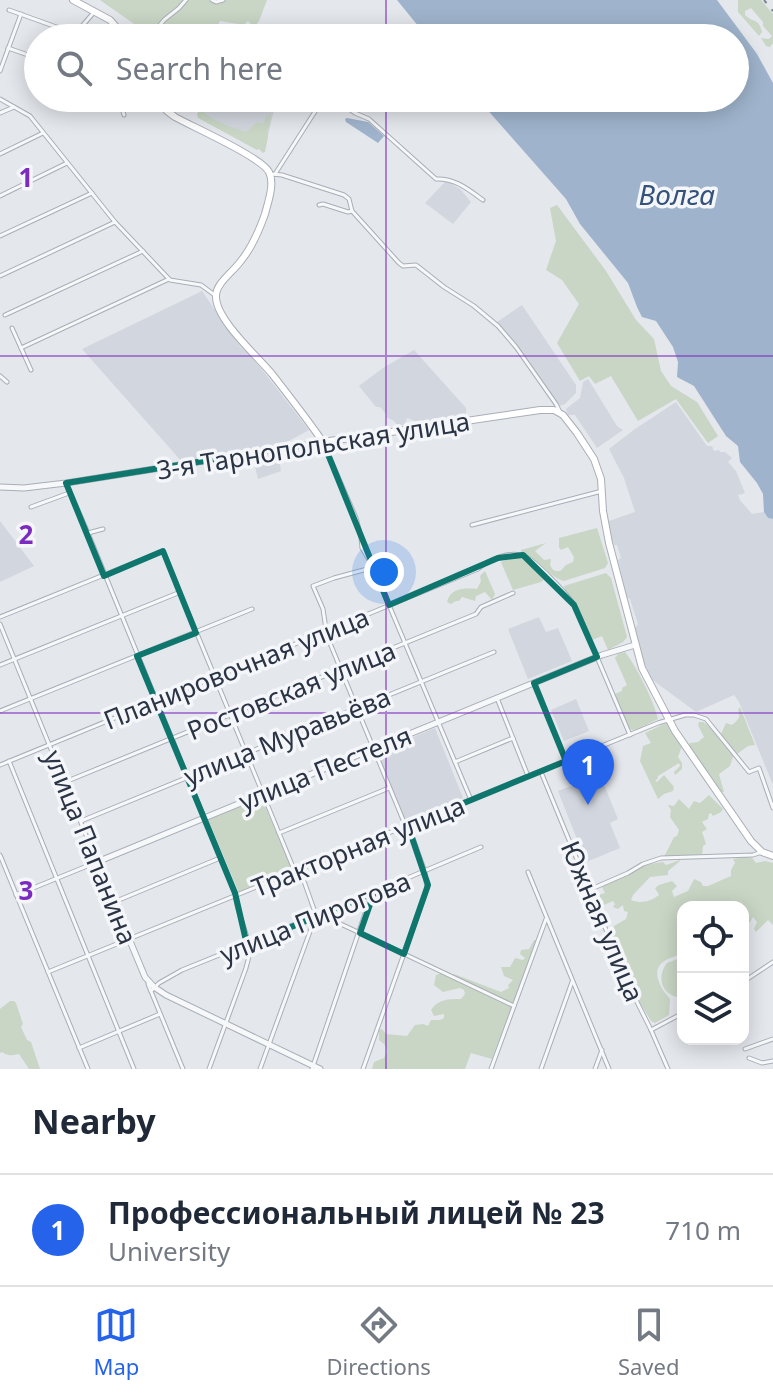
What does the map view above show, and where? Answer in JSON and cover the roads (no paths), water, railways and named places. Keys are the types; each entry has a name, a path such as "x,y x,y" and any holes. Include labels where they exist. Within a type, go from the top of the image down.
{"main road":[{"path":"73,0 114,24"},
{"path":"168,112 252,158 273,174 255,240 239,265 220,285 216,296 218,306 236,335 269,370 323,442"},
{"name":"3-я Тарнопольская улица","path":"323,442 535,410 560,412"},
{"path":"560,412 591,453 599,469 607,534 635,645 647,679 669,721 751,841 762,852 773,856"}],"street":[{"path":"161,24 186,0"},
{"path":"212,0 223,0"},
{"path":"9,10 48,24"},
{"path":"84,24 95,11"},
{"path":"0,71 21,14"},
{"path":"8,48 24,54"},
{"path":"0,99 30,116 115,222 170,279 201,285 216,296"},
{"path":"0,113 14,107"},
{"path":"314,112 273,174 349,199 352,211 403,266 416,265 498,326 560,412"},
{"path":"354,112 369,119 436,179 466,187 483,200"},
{"path":"0,154 43,133"},
{"path":"0,196 67,163"},
{"path":"0,236 92,193"},
{"path":"319,205 352,211"},
{"path":"0,276 115,222"},
{"path":"5,315 143,251"},
{"path":"21,348 170,279"},
{"path":"12,328 31,370"},
{"path":"0,376 7,382"},
{"path":"323,442 356,518 362,548 373,567 471,800"},
{"name":"3-я Тарнопольская улица","path":"0,487 24,488 66,483 323,442"},
{"path":"66,483 204,817 235,897 248,941 246,968 209,1069"},
{"path":"472,525 602,491"},
{"path":"31,507 69,492"},
{"path":"88,533 103,529"},
{"path":"0,617 163,551 316,915 260,1069"},
{"name":"Планировочная улица","path":"0,765 478,569 483,563 516,554 529,559 565,593 574,605 597,657"},
{"path":"363,1069 427,889 425,872 341,669 313,586 373,567"},
{"path":"0,665 180,592"},
{"name":"Ростовская улица","path":"65,782 476,614 481,607 513,593"},
{"path":"0,711 252,609"},
{"name":"улица Папанина","path":"0,624 152,989 320,1069"},
{"name":"улица Пестеля","path":"16,895 597,657 635,645"},
{"name":"улица Муравьёва","path":"81,821 494,652"},
{"path":"597,657 630,735"},
{"path":"534,683 566,761"},
{"path":"497,698 528,776"},
{"name":"Тракторная улица","path":"48,972 660,722 685,715 706,719 749,772 759,768 773,808"},
{"path":"455,762 513,738"},
{"path":"9,761 134,1069"},
{"name":"Южная улица","path":"541,772 630,988 668,1069"},
{"path":"279,833 389,788"},
{"name":"улица Пирогова","path":"152,989 182,970 481,847"},
{"path":"589,890 661,858 753,855 762,852"},
{"path":"0,855 88,1069"},
{"path":"114,902 220,858"},
{"path":"528,872 609,1069"},
{"path":"312,1067 372,893"},
{"path":"316,915 514,1006"},
{"path":"491,1069 547,916"},
{"path":"749,978 773,962"},
{"path":"541,1069 572,980"},
{"path":"152,989 183,1069"},
{"path":"79,1048 160,1014"},
{"path":"651,1030 677,1016"},
{"path":"745,1049 773,1039"},
{"path":"595,1069 602,1050"},
{"path":"749,1058 762,1063 773,1061"}],"water":[{"name":"Волга","path":"397,0 717,0 735,24 417,24"},
{"name":"Волга","path":"749,43 773,83 773,519 764,512 763,494 740,462 738,446 726,436 694,386 677,377 678,362 673,347 656,321 642,317 628,283 580,224 566,199 489,112 749,112"},
{"path":"347,118 368,122 384,136 378,143 346,122"}],"railway":[{"path":"764,0 773,11"}],"place":[{"name":"Профессиональный лицей № 23","path":"588,805"}]}
